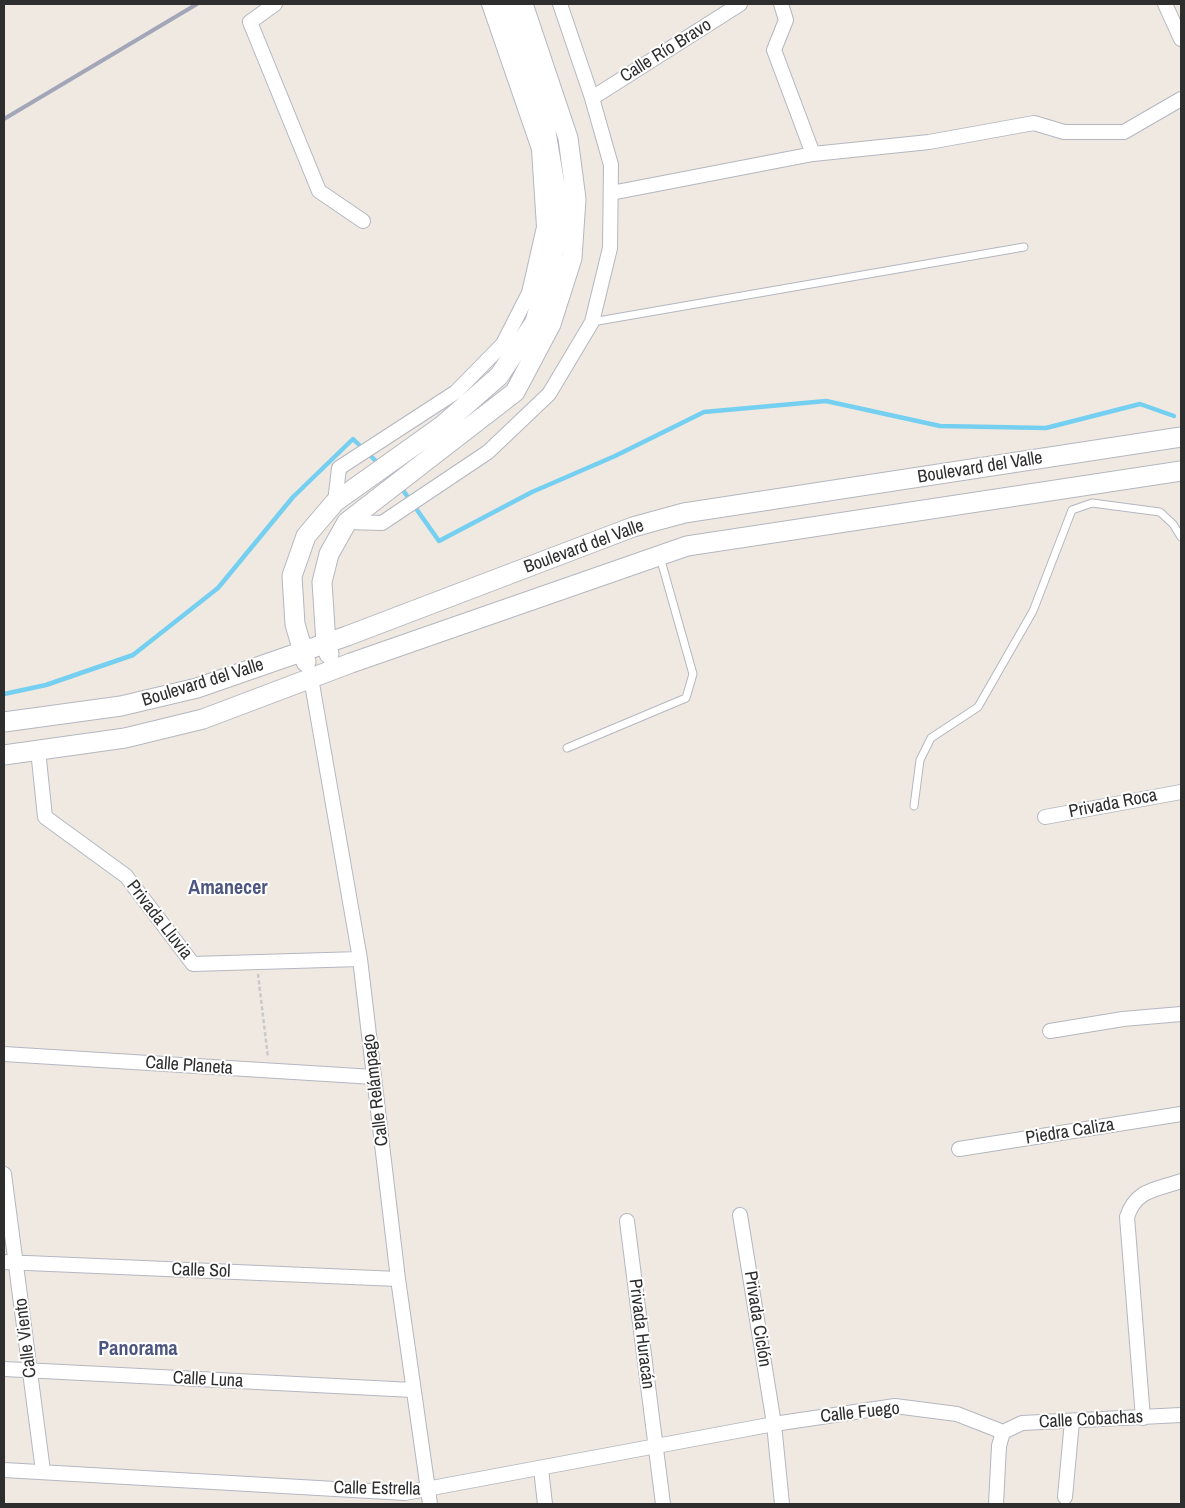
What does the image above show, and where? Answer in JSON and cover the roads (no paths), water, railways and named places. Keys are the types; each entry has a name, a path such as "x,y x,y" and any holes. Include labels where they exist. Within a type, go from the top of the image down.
{"street":[{"path":"275,4 250,22 319,190 363,221"},
{"path":"335,502 339,468 456,392 503,344 529,293 544,227 539,149 489,4"},
{"path":"311,678 295,624 292,576 306,536 335,502 443,425 499,376 536,322 553,255 558,203 546,132 503,4"},
{"path":"333,670 326,643 322,582 329,554 347,522 515,392 551,324 572,258 576,199 568,138 523,4"},
{"path":"347,522 382,523 488,452 549,394 592,322 610,248 611,165 592,98 560,4"},
{"name":"Calle Río Bravo","path":"592,98 740,4"},
{"path":"781,4 786,20 774,50 813,154"},
{"path":"1165,4 1181,39"},
{"path":"610,193 813,154 928,142 1034,123 1064,132 1124,132 1181,99"},
{"name":"Boulevard del Valle","path":"4,722 121,706 197,688 326,643 633,527 684,513 1181,437"},
{"name":"Boulevard del Valle","path":"4,755 125,738 203,719 333,670 687,546 1181,471"},
{"name":"Calle Relámpago","path":"311,678 360,958 398,1279 430,1504"},
{"name":"Privada Lluvia","path":"38,750 45,817 126,876 193,964 256,964 360,958"},
{"name":"Privada Roca","path":"1045,817 1181,792"},
{"path":"1050,1031 1123,1019 1181,1014"},
{"name":"Calle Planeta","path":"4,1054 374,1077"},
{"name":"Piedra Caliza","path":"959,1148 1181,1114"},
{"name":"Calle Viento","path":"4,1174 10,1263 29,1371 43,1471"},
{"path":"1143,1418 1128,1217 1132,1203 1139,1196 1181,1181"},
{"name":"Privada Ciclón","path":"740,1215 774,1424 782,1504"},
{"name":"Privada Huracán","path":"626,1221 663,1504"},
{"name":"Calle Sol","path":"10,1263 398,1279"},
{"name":"Calle Luna","path":"4,1369 413,1390"},
{"name":"Calle Fuego","path":"774,1424 895,1406 957,1414 1003,1432"},
{"name":"Calle Cobachas","path":"1003,1432 1022,1423 1181,1415"},
{"path":"1065,1497 1072,1421"},
{"name":"Calle Estrella","path":"4,1470 405,1493 774,1424"},
{"path":"996,1504 999,1446 1003,1432"},
{"path":"540,1469 545,1504"}],"lane":[{"path":"592,322 1024,247"},
{"path":"914,806 920,760 931,738 978,707 1033,611 1072,510 1092,503 1160,512 1173,524 1181,537"},
{"path":"568,748 686,698 693,674 660,555"}],"waterway":[{"path":"400,486 439,541 532,492 615,456 704,412 826,401 940,426 1046,428 1140,404 1174,416"},
{"path":"4,694 46,685 133,655 218,588 293,497 353,439 379,464"}],"railway":[{"path":"4,119 197,4"}],"district":[{"name":"Amanecer","path":"228,889"},
{"name":"Panorama","path":"138,1350"}]}
